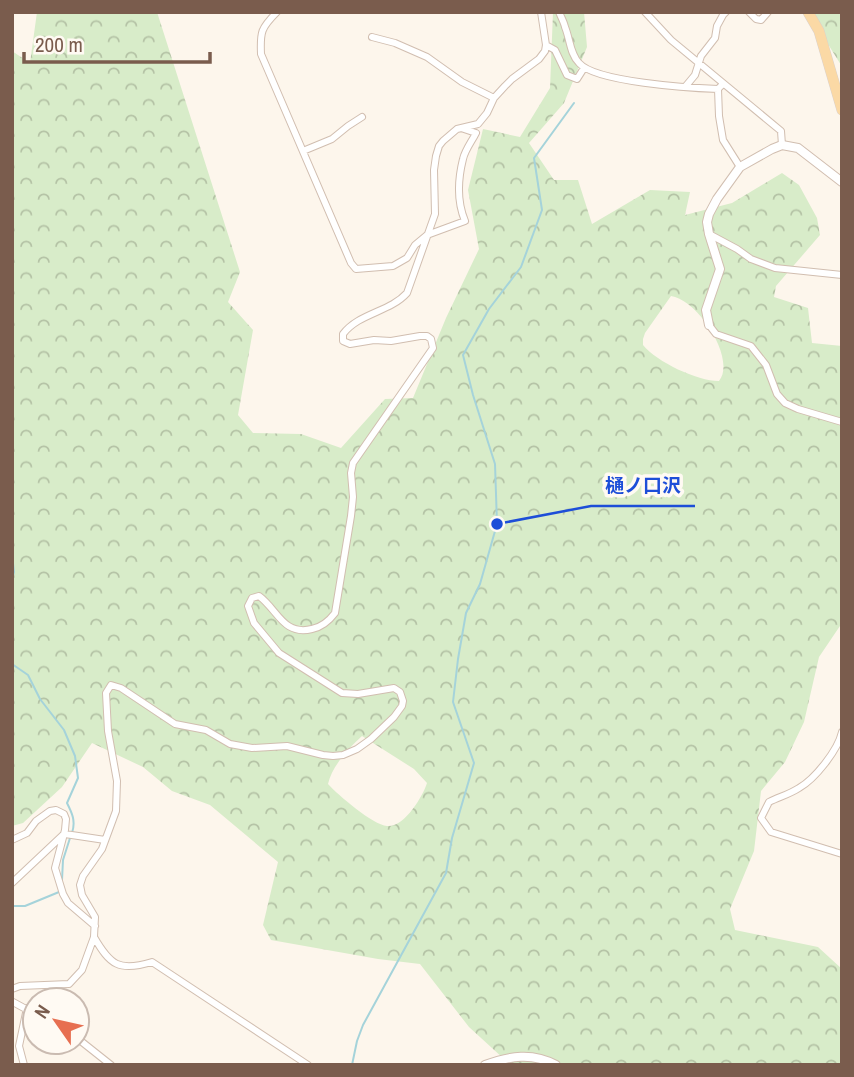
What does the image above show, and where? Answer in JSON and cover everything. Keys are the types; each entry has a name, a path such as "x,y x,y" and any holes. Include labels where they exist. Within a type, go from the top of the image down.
{"main road":[{"path":"808,12 819,31 842,110"}],"street":[{"path":"277,12 263,28 260,36 261,54 351,263 356,269 393,266 407,258 415,245 426,235 465,221 459,195 463,158 476,133 460,128"},
{"path":"12,989 20,986 69,985 82,970 94,937 95,916 82,895 80,885 83,876 102,849 116,811 117,781 108,731 106,693 111,685 121,688 175,724 206,730 230,744 252,748 287,746 333,756 357,749 371,739 402,706 402,696 397,690 342,693 279,653 254,623 248,606 252,598 259,596 285,625 300,631 319,627 335,613 351,516 353,463 429,356 433,344 431,339 425,336 350,344 342,338 351,326 399,301 407,293 426,235 432,225 437,151 443,141 457,129 478,124 494,98 545,51 541,12"},
{"path":"559,12 574,56 579,64 589,71 642,83 721,87"},
{"path":"645,12 671,40 699,62 721,87 780,131 782,145"},
{"path":"685,87 695,75 699,62 715,37 717,26 726,12"},
{"path":"749,12 761,20 768,12"},
{"path":"372,37 395,43 427,57 462,82 494,98"},
{"path":"546,45 555,50 567,75 577,79 584,68"},
{"path":"721,87 719,116 723,140 740,167"},
{"path":"303,152 332,139 362,117"},
{"path":"842,182 798,148 782,145 740,167 717,199 707,222 720,269 706,310 709,326 716,334 751,346 766,365 777,394 785,403 842,422"},
{"path":"709,234 751,258 775,268 842,275"},
{"path":"842,732 827,762 801,788 769,802 761,818 771,832 842,855"},
{"path":"12,840 27,833 45,813 60,811 66,819 65,834 55,868 68,903 95,926"},
{"path":"65,834 105,840"},
{"path":"12,883 65,834"},
{"path":"94,937 108,959 115,964 139,966 152,962 308,1065"},
{"path":"21,1036 21,1054"},
{"path":"91,1049 111,1065"},
{"path":"485,1065 516,1056 541,1058 556,1065"}],"green space":[{"path":"37,12 157,12 240,272 228,302 253,330 238,415 253,433 301,434 341,448 385,399 413,398 446,318 479,249 468,190 483,129 520,137 550,88 553,12 584,12 587,47 564,103 529,143 554,180 578,180 592,224 650,190 690,192 685,215 732,203 782,173 799,185 817,218 820,235 776,286 774,297 808,308 812,343 842,346 842,623 819,657 804,722 785,762 761,791 754,851 730,909 735,930 818,947 842,969 842,1065 492,1065 504,1059 469,1027 420,964 271,940 263,925 278,862 210,805 172,791 143,767 92,743 62,787 23,823 12,826 12,51 30,63","holes":["671,296 692,307 712,331 723,359 723,371 719,381 700,378 678,369 658,358 643,345 645,333","362,736 414,769 427,783 412,810 393,825 387,826 373,821 328,784 337,764"]},
{"path":"808,12 842,12 842,67 841,65"}],"waterway":[{"path":"352,1065 363,1025 446,873 452,838 474,763 453,702 466,613 480,584 497,524 495,464 463,355 489,309 521,267 542,210 534,158 574,103"},
{"path":"12,554 12,579"},
{"path":"12,664 28,675 40,699 64,730 75,756 78,778 67,803 72,814 72,833"},
{"path":"62,880 63,860 70,838"},
{"path":"12,906 25,906 59,892"}],"place":[{"name":"樋ノ口沢","path":"497,524"}]}
